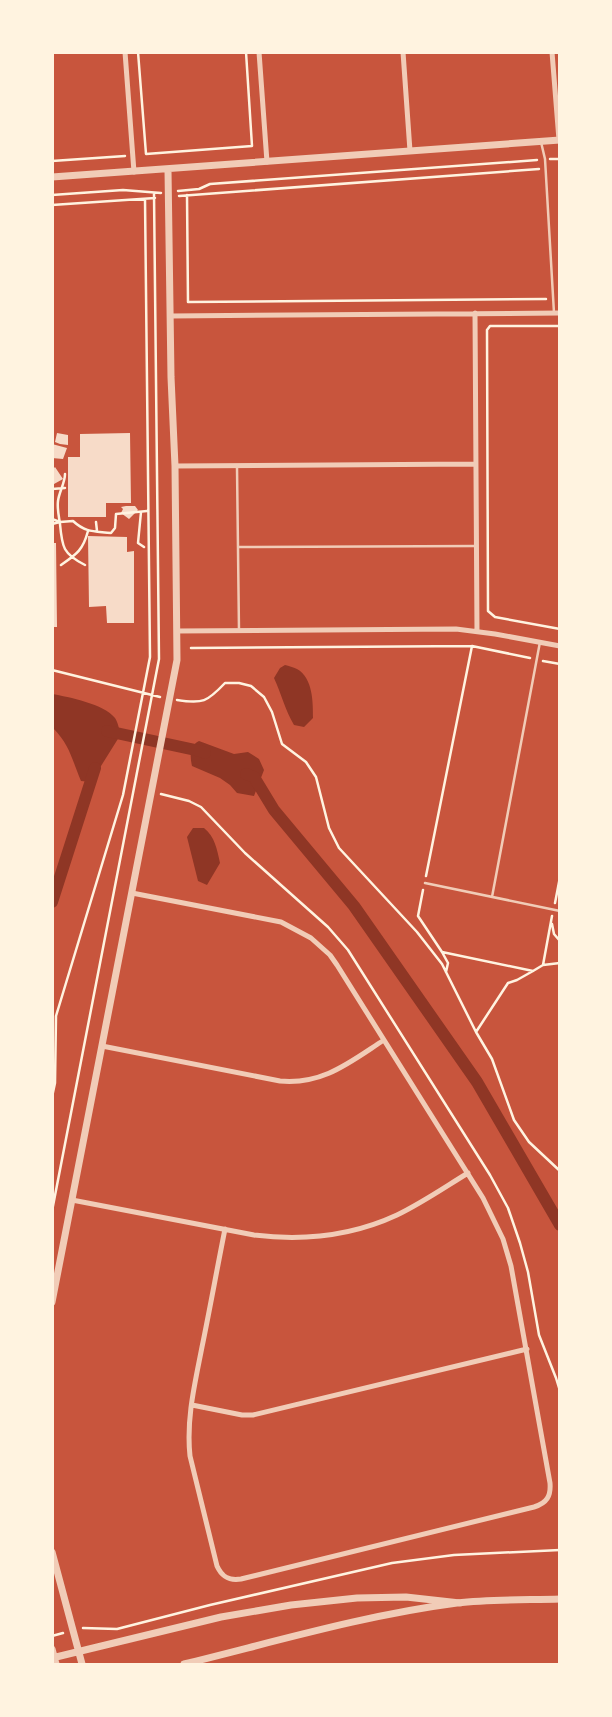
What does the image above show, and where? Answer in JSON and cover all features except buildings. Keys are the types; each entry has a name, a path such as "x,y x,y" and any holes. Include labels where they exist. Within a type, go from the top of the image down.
{"street":[{"path":"125,52 134,172"},
{"path":"259,52 267,162"},
{"path":"403,52 410,151"},
{"path":"52,177 559,140 557,70 552,52"},
{"path":"52,1302 177,660 176,466 171,377 168,170"},
{"path":"475,313 477,631"},
{"path":"171,316 557,313"},
{"path":"176,466 476,464"},
{"path":"177,631 456,629 559,646"},
{"path":"132,893 281,922 311,938 330,955 468,1173 489,1209 505,1246 514,1279 550,1483 548,1499 543,1504 241,1579 233,1580 220,1573 190,1456 188,1426 225,1229"},
{"path":"102,1046 280,1081 297,1082 333,1072 384,1040"},
{"path":"72,1200 266,1236 296,1238 325,1236 381,1222 468,1173"},
{"path":"192,1405 242,1415 259,1414 527,1349"},
{"path":"52,1552 82,1664"},
{"path":"54,1657 221,1617 290,1605 357,1598 406,1597 460,1602 559,1599"},
{"path":"184,1664 357,1622 460,1602"}],"lane":[{"path":"541,142 545,159 557,313"},
{"path":"237,467 239,631"},
{"path":"238,547 477,546"},
{"path":"492,897 540,642"},
{"path":"425,883 559,911"}],"path":[{"path":"138,52 146,154 252,146 246,52"},
{"path":"52,161 133,155"},
{"path":"52,205 154,198 199,189 210,184 559,159"},
{"path":"52,195 123,190 187,195 545,168"},
{"path":"52,1210 159,659 153,193"},
{"path":"187,195 188,302 554,299"},
{"path":"52,1097 55,1083 56,1016 123,794 150,657 145,199"},
{"path":"559,326 491,326 487,330 488,611 495,617 559,629"},
{"path":"65,474 57,505 61,541 65,551 85,565"},
{"path":"52,489 63,488"},
{"path":"52,524 73,521 88,531 111,533 115,528 116,514 147,511"},
{"path":"141,512 138,543 144,547"},
{"path":"52,519 60,522"},
{"path":"96,522 97,531"},
{"path":"61,565 79,552 85,544 88,531"},
{"path":"446,973 448,963 418,915 472,646"},
{"path":"191,648 472,646 559,664"},
{"path":"52,670 168,699 205,701 225,682 251,686 264,697 272,712 282,744 306,762 316,777 328,828 339,848 417,932 442,964 475,1032 492,1059 514,1120 529,1142 559,1171"},
{"path":"542,965 559,877"},
{"path":"551,921 559,942"},
{"path":"442,952 533,971"},
{"path":"475,1032 508,983 542,965 559,963"},
{"path":"52,1636 86,1627 117,1629 393,1563 454,1555 559,1550"}],"shaded area":[{"path":"285,665 296,668 309,684 313,718 304,727 294,725 274,678"},
{"path":"52,694 95,705 110,713 117,722 121,734 91,782 81,781 67,747 53,728"},
{"path":"199,741 234,754 248,752 259,759 264,770 254,796 237,793 220,778 192,766 192,749"},
{"path":"193,828 204,828 208,832 218,853 220,863 207,885 198,881 187,837"}],"waterway":[{"path":"107,731 205,753"},
{"path":"52,902 95,768"},
{"path":"246,774 254,777 274,810 354,906 477,1082 560,1225"}]}
